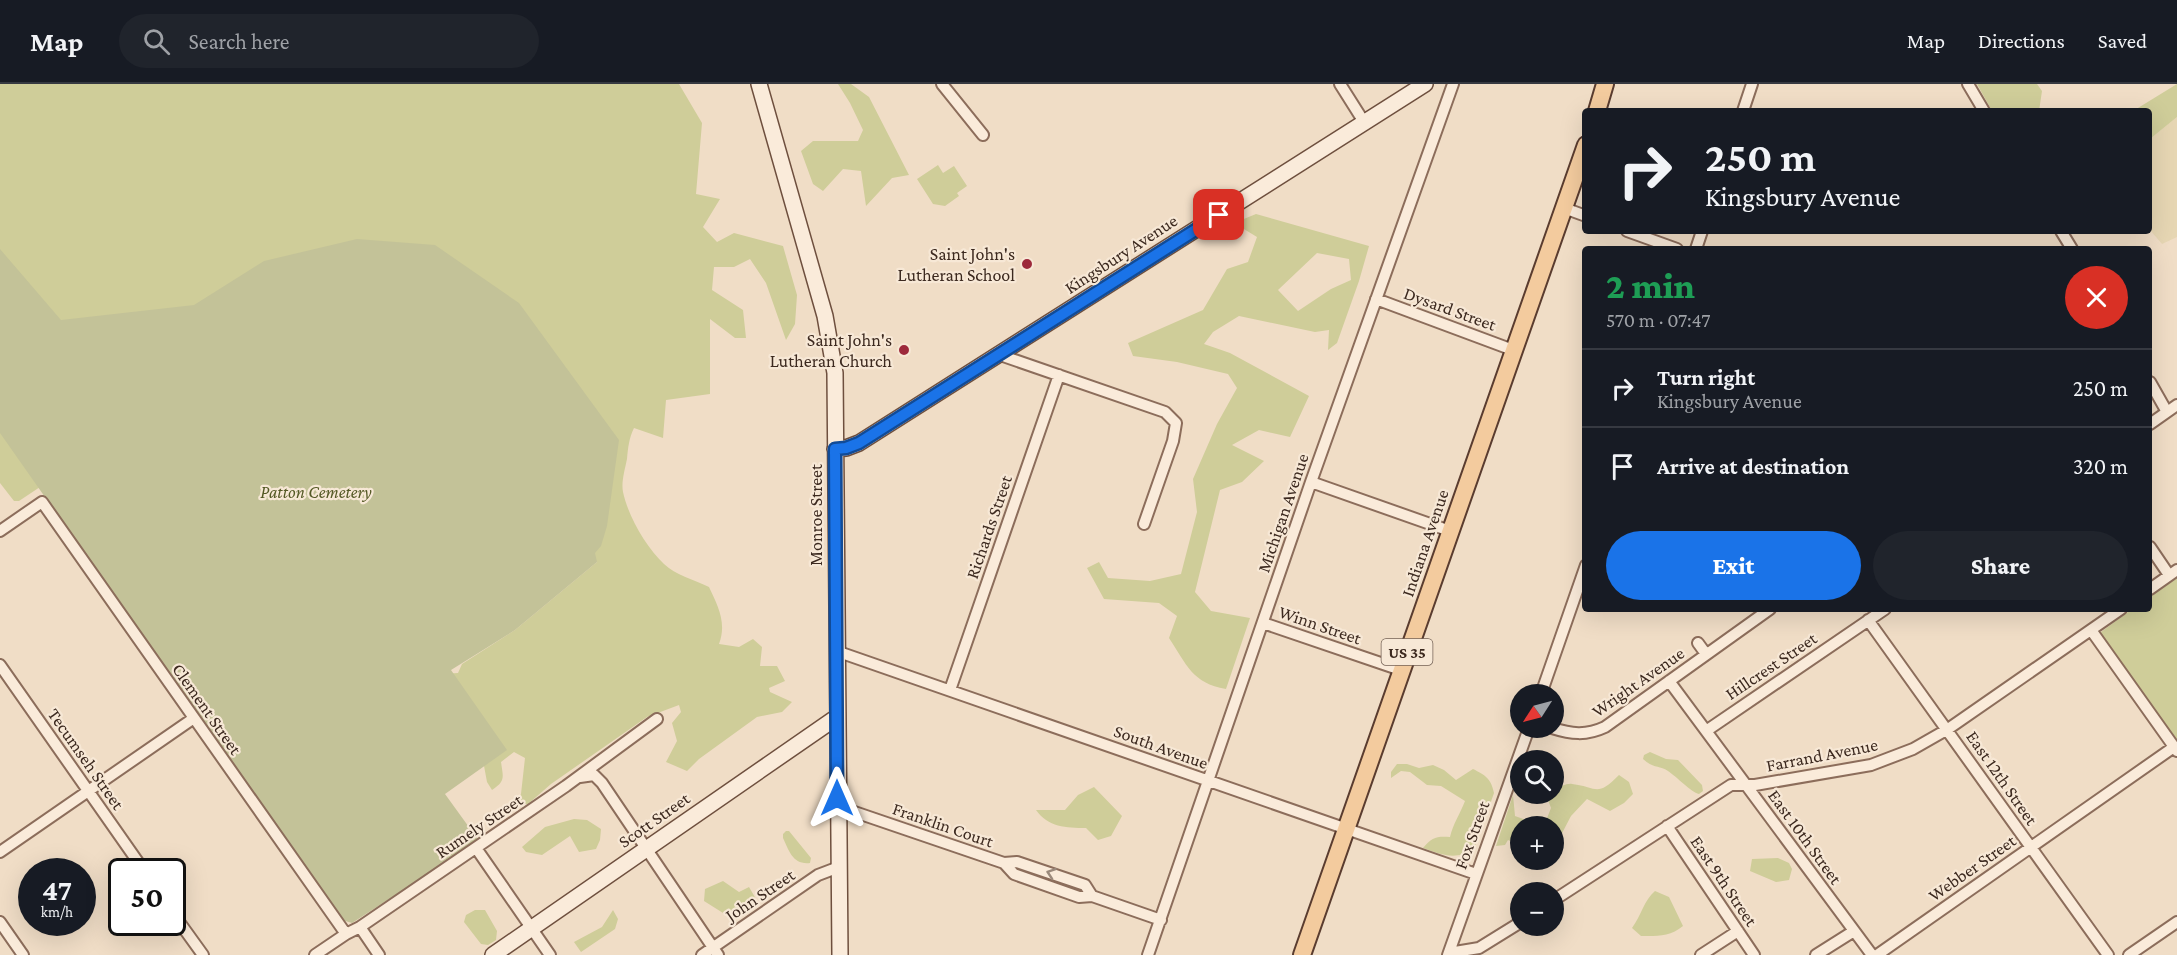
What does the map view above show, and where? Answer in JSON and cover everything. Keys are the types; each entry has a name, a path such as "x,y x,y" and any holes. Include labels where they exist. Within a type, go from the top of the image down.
{"main road":[{"name":"Indiana Avenue","path":"1302,955 1582,156"}],"street":[{"path":"942,84 983,135"},
{"path":"1340,84 1364,122"},
{"name":"Kingsbury Avenue","path":"835,449 859,443 1425,84"},
{"name":"Michigan Avenue","path":"1148,955 1311,482 1452,84"},
{"path":"1744,108 1752,84"},
{"path":"1968,84 1982,108"},
{"name":"Monroe Street","path":"763,87 830,339 835,373 840,955"},
{"path":"1564,208 1582,215"},
{"path":"1635,234 1669,246"},
{"name":"Dysard Street","path":"1376,299 1514,350"},
{"path":"1000,355 1165,412 1176,423 1173,441 1144,524"},
{"name":"Richards Street","path":"950,690 1059,375"},
{"path":"2152,386 2167,412"},
{"path":"2152,423 2177,405"},
{"path":"1311,482 1450,531"},
{"name":"Clement Street","path":"0,531 42,502 346,934"},
{"path":"2152,549 2173,572 2152,588"},
{"path":"1544,684 1582,576"},
{"name":"Wright Avenue","path":"1564,731 1587,734 1605,727 1766,612"},
{"name":"Hillcrest Street","path":"1706,731 1881,612"},
{"name":"Farrand Avenue","path":"1564,893 1731,785 1746,785 1871,765 1913,749 1948,729 2117,612"},
{"name":"East 12th Street","path":"1869,620 2108,955"},
{"name":"Winn Street","path":"1263,623 1401,670"},
{"path":"2091,630 2175,749"},
{"name":"Wright Avenue","path":"1698,643 1706,654"},
{"name":"South Avenue","path":"836,651 1476,874"},
{"name":"Tecumseh Street","path":"0,665 135,858"},
{"name":"East 10th Street","path":"1669,681 1872,955"},
{"name":"Scott Street","path":"493,955 837,717"},
{"path":"0,852 194,718"},
{"name":"Rumely Street","path":"315,955 360,927 580,777 657,719"},
{"name":"Fox Street","path":"1449,954 1525,738"},
{"name":"Webber Street","path":"1877,955 2175,749"},
{"path":"580,777 594,775 603,783 715,951"},
{"name":"Franklin Court","path":"837,806 1004,863 1017,861 1084,885 1092,896 1161,920"},
{"name":"East 9th Street","path":"1667,826 1754,955"},
{"path":"476,848 550,955"},
{"name":"John Street","path":"702,955 715,951 818,875 839,867"},
{"path":"0,922 23,955"},
{"path":"2129,955 2177,922"},
{"path":"360,927 380,955"},
{"path":"1449,954 1479,948 1510,929"},
{"path":"186,931 203,955"},
{"path":"1701,955 1738,931"},
{"path":"1816,955 1854,932"}],"shaded area":[{"path":"0,84 679,84 702,123 696,194 720,199 703,227 717,242 734,233 783,246 797,295 795,324 786,340 766,283 750,259 734,267 714,267 712,290 743,310 746,338 735,338 710,319 710,394 666,400 663,438 634,428 629,443 623,492 633,521 657,557 674,571 709,587 722,622 719,644 739,647 753,639 762,647 760,666 777,666 785,681 769,688 770,692 792,702 782,712 757,717 699,759 687,771 666,762 677,741 672,723 681,712 679,705 647,717 551,784 528,804 514,804 521,794 525,758 514,752 501,762 502,778 500,784 492,790 487,782 482,755 442,674 458,673 462,664 515,630 597,562 114,339 0,302"},
{"path":"838,84 851,84 869,97 909,175 892,178 866,206 861,171 843,169 823,191 813,184 801,151 813,141 858,141 863,130"},
{"path":"1977,84 2037,84 2042,91 2039,108 1990,108"},
{"path":"2177,84 2177,117 2152,137 2152,108 2138,108"},
{"path":"2177,117 2177,237 2162,244 2152,232 2152,137"},
{"path":"938,165 943,173 954,166 967,186 957,193 959,196 945,206 933,204 917,179"},
{"path":"1256,214 1369,246 1337,343 1328,350 1329,330 1315,332 1239,316 1213,332 1204,344 1230,353 1309,396 1290,437 1259,430 1232,445 1264,461 1242,482 1220,490 1195,592 1211,611 1250,618 1226,689 1205,682 1186,664 1169,638 1177,616 1159,603 1104,599 1087,568 1099,562 1108,578 1150,581 1181,574 1197,512 1193,479 1217,424 1237,388 1228,374 1177,362 1133,356 1128,343 1203,310 1227,269 1248,262 1257,237 1234,223","holes":["1317,253 1349,259 1351,280 1331,289 1298,311 1278,290"]},
{"path":"0,420 43,485 19,501 14,501 0,483"},
{"path":"2177,578 2177,741 2101,632 2128,612 2152,612 2152,596"},
{"path":"1650,752 1666,759 1678,760 1702,785 1703,791 1696,793 1668,771 1653,766 1643,759 1644,755"},
{"path":"1397,764 1419,768 1433,765 1444,770 1456,780 1473,769 1487,778 1494,793 1474,850 1454,856 1423,848 1435,838 1450,837 1465,801 1441,786 1427,785 1410,772 1401,771 1391,778 1391,772"},
{"path":"1619,775 1629,782 1633,794 1624,803 1610,811 1587,799 1571,816 1564,829 1564,816 1548,816 1551,808 1550,804 1564,804 1564,786 1570,784 1601,789"},
{"path":"1094,787 1122,816 1111,836 1098,840 1086,828 1065,827 1052,823 1036,810 1065,810 1078,795"},
{"path":"1510,804 1514,804 1515,816 1510,816 1510,841 1508,840 1505,845 1496,846"},
{"path":"574,819 587,820 601,829 596,849 579,852 570,836 542,855 526,852 522,847 545,827"},
{"path":"786,831 789,831 811,858 810,863 799,862 792,856 783,838"},
{"path":"1778,858 1789,863 1792,869 1789,880 1776,882 1750,871 1752,859"},
{"path":"723,881 739,892 749,887 756,899 749,908 731,918 704,901 705,889"},
{"path":"1655,891 1669,897 1683,926 1668,934 1641,936 1632,928"},
{"path":"475,910 485,910 497,931 496,940 488,945 481,944 464,922 466,915"},
{"path":"613,910 618,919 615,929 581,952 574,942 602,927"}],"green space":[{"name":"Patton Cemetery","path":"357,239 435,245 519,303 619,440 607,526 601,546 595,553 597,562 515,630 451,670 507,750 445,794 479,841 352,923 342,920 0,433 0,249 61,320 194,305 264,261"}],"place":[{"name":"Saint John's Lutheran School","path":"1027,264"},
{"name":"Saint John's Lutheran Church","path":"904,350"}],"route":[{"path":"837,798 835,449 859,443 1219,215"}]}
